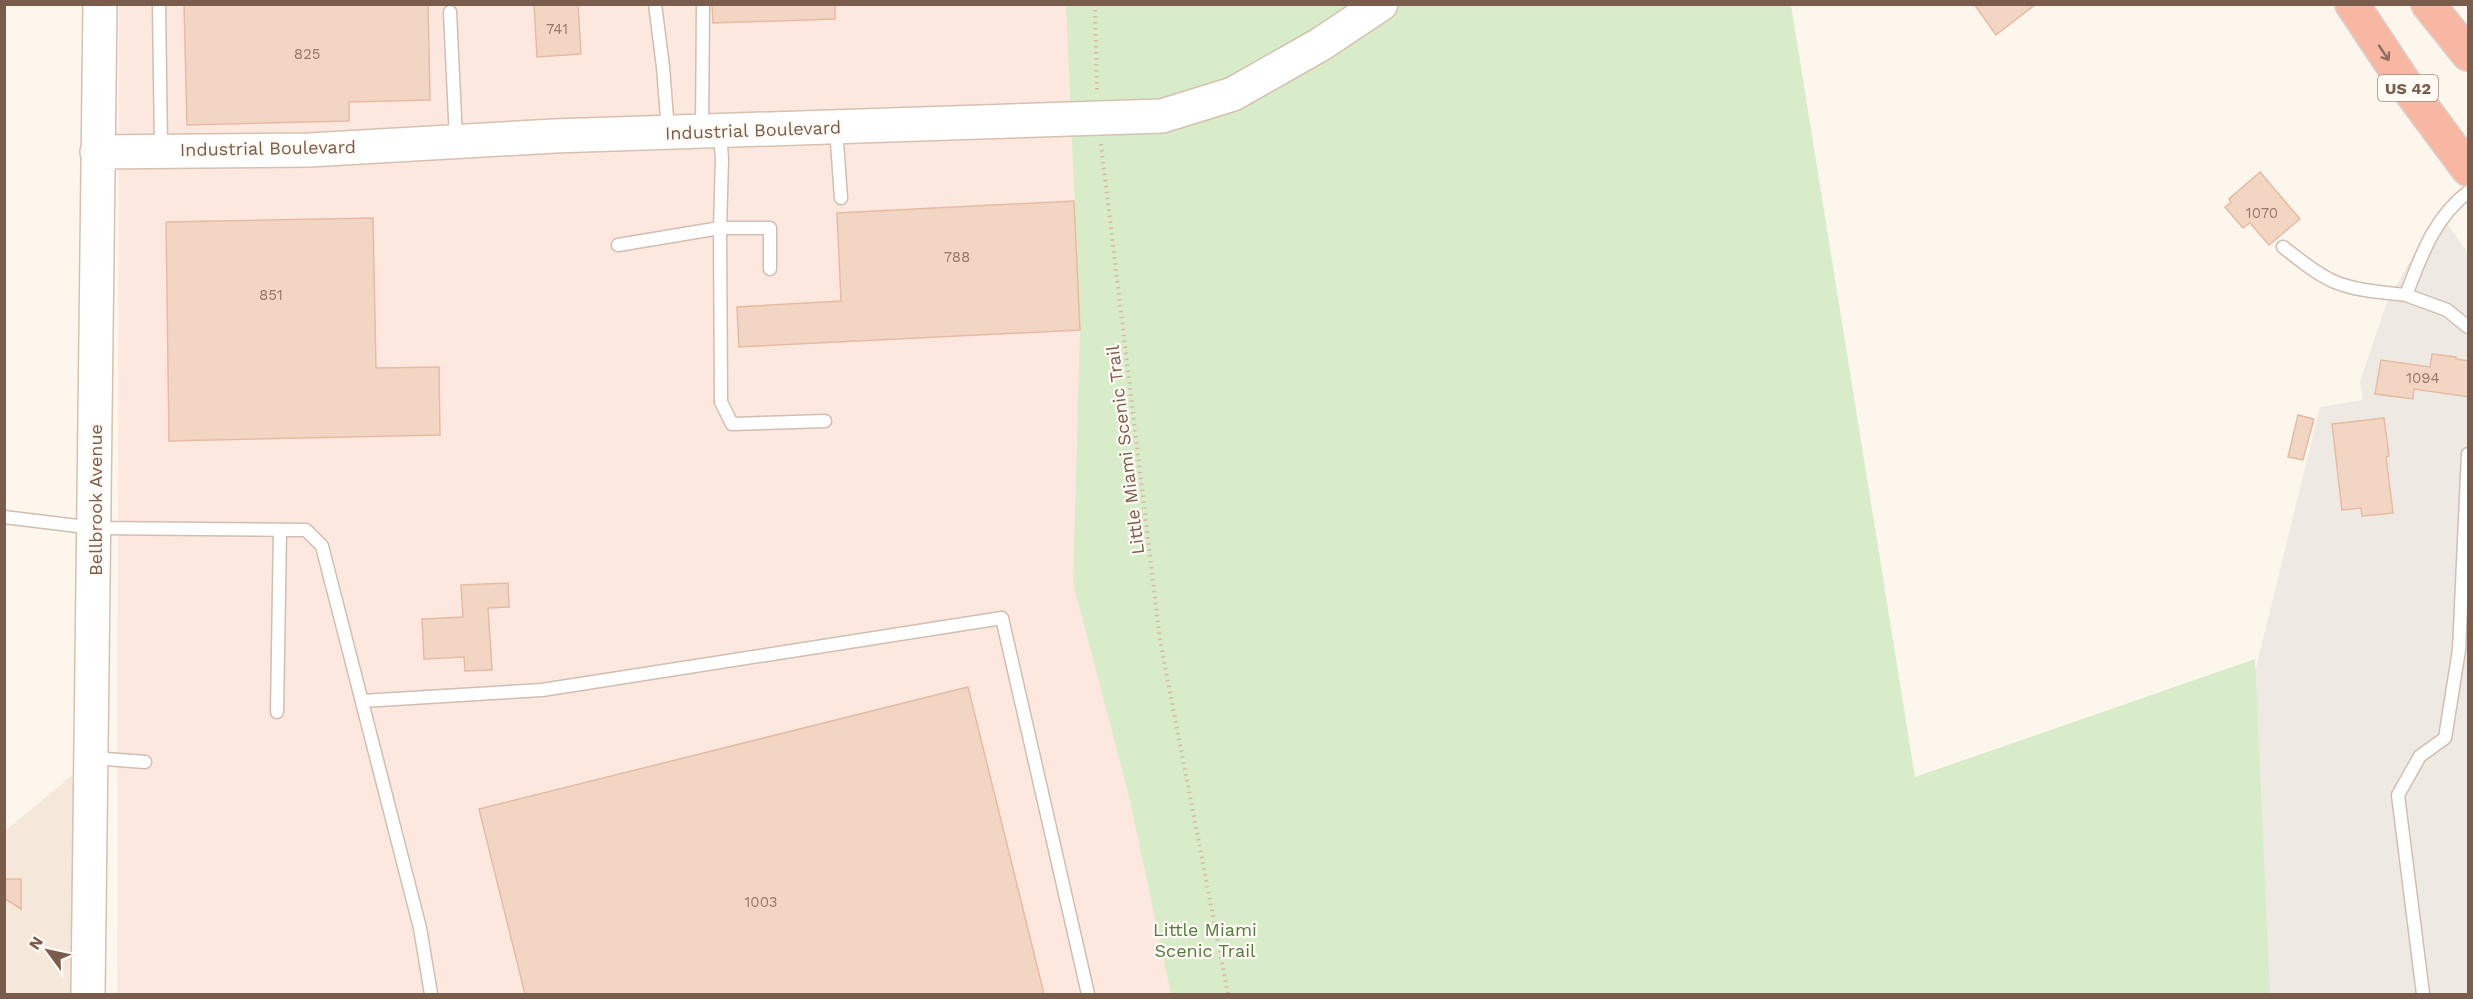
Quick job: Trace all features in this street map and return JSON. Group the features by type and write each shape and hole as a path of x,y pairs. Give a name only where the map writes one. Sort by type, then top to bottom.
{"highway":[{"name":"US 42","path":"2352,4 2405,84 2469,169"},
{"path":"2428,4 2469,54"}],"street":[{"name":"Bellbrook Avenue","path":"88,994 93,758 100,4"},
{"name":"Industrial Boulevard","path":"98,152 309,150 668,132 1162,116 1233,94 1321,44 1381,4"}],"lane":[{"path":"159,4 160,151"},
{"path":"655,4 668,132"},
{"path":"703,4 711,131 722,159 721,402 732,424 825,421"},
{"path":"450,12 456,141"},
{"path":"836,127 842,198"},
{"path":"2406,295 2426,245 2439,220 2456,201 2469,192"},
{"path":"618,245 720,228 770,228 770,269"},
{"path":"2283,246 2300,261 2335,282 2354,288 2406,295 2447,310 2469,327"},
{"path":"2423,994 2398,795 2420,756 2445,738 2459,650 2469,454"},
{"path":"4,517 94,528 306,530 322,546 420,928 432,994"},
{"path":"277,712 280,530"},
{"path":"362,701 542,690 1002,618 1088,994"},
{"path":"93,758 145,762"}],"path":[{"name":"Little Miami Scenic Trail","path":"1095,4 1098,118 1160,640 1228,994"}],"shaded area":[{"path":"119,5 1069,5 1074,201 1181,994 117,994"},
{"path":"2438,211 2468,253 2468,994 2215,994 2204,879 2320,407 2363,400 2360,381 2387,302"},
{"path":"93,758 88,994 5,994 5,831"}],"green space":[{"path":"1066,5 1791,5 1915,777 2255,659 2270,994 1171,994 1129,796 1073,583 1080,330"}],"building":[{"path":"184,4 428,4 430,100 349,102 349,121 187,125"},
{"path":"534,4 578,4 581,54 537,57"},
{"path":"712,4 835,4 835,19 713,23"},
{"path":"1974,4 2036,4 1996,35"},
{"path":"2260,172 2300,219 2269,245 2250,223 2243,228 2225,207 2231,202 2229,199"},
{"path":"1074,201 1080,330 739,347 737,307 841,301 837,213"},
{"path":"373,218 376,368 439,367 440,435 169,441 166,222"},
{"path":"2432,354 2469,361 2469,397 2414,389 2413,399 2375,394 2381,360 2430,367"},
{"path":"2298,415 2314,419 2303,460 2288,457"},
{"path":"2384,418 2393,513 2362,516 2361,508 2342,510 2332,424"},
{"path":"508,583 509,607 488,608 492,670 465,671 464,657 424,659 422,619 463,617 461,585"},
{"path":"968,687 1044,994 525,994 479,809"},
{"path":"4,879 21,879 21,909 4,898"}]}
